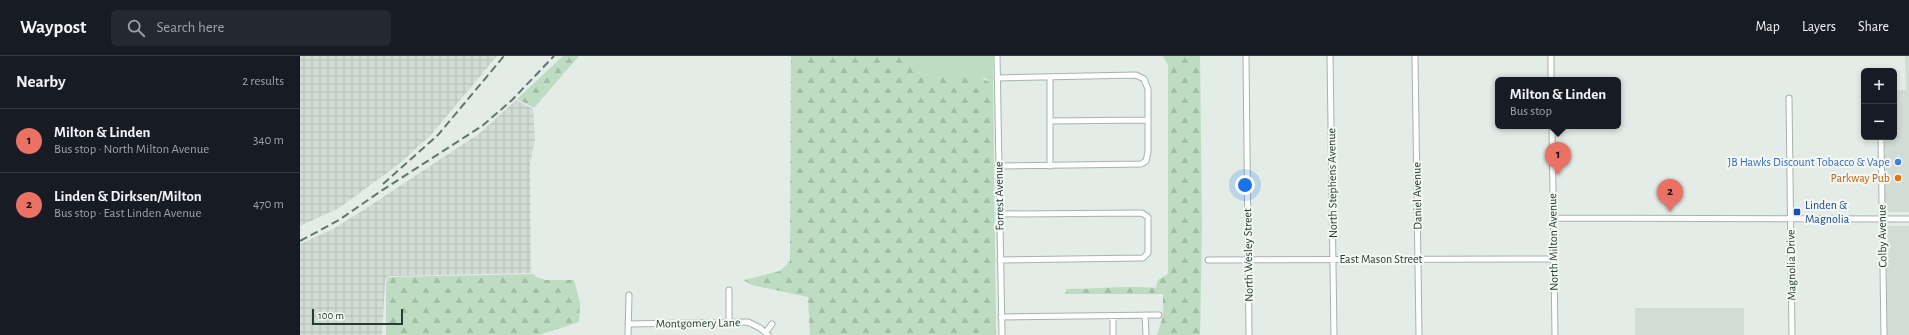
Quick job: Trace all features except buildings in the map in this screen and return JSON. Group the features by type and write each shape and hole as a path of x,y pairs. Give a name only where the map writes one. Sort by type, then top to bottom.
{"street":[{"name":"Forrest Avenue","path":"997,56 1002,335"},
{"name":"North Wesley Street","path":"1246,56 1249,335"},
{"name":"North Stephens Avenue","path":"1330,56 1334,335"},
{"name":"Daniel Avenue","path":"1415,56 1419,335"},
{"path":"1551,56 1551,77"},
{"path":"997,78 1141,76 1147,83 1148,120 1148,157 1142,164 998,166"},
{"path":"1050,77 1050,166"},
{"name":"Magnolia Drive","path":"1789,98 1792,335"},
{"path":"1050,121 1148,120"},
{"name":"North Milton Avenue","path":"1552,129 1555,335"},
{"name":"Colby Avenue","path":"1881,140 1884,335"},
{"path":"999,214 1142,213 1148,217 1148,253 1143,258 1000,260"},
{"path":"1553,218 1909,219"},
{"name":"East Mason Street","path":"1208,260 1554,259"},
{"path":"729,290 730,322"},
{"path":"628,295 628,335"},
{"path":"1001,317 1159,315"},
{"path":"1113,316 1113,335"},
{"path":"1145,316 1146,335"},
{"name":"Montgomery Lane","path":"628,324 748,322 767,333"},
{"path":"767,333 772,324"}],"shaded area":[{"path":"300,56 497,56 431,135 399,164 339,208 300,226"},
{"path":"1905,56 1909,56 1909,212 1887,212 1884,205 1885,140 1897,140 1897,90 1906,90"},
{"path":"516,100 533,109 535,139 530,164 531,273 389,276 385,282 382,335 300,335 300,244 333,229 480,133"},
{"path":"1887,226 1909,226 1909,335 1886,335"},
{"path":"1635,308 1744,308 1744,335 1635,335"}],"green space":[{"path":"563,56 579,56 534,108 517,99"},
{"path":"791,56 916,56 916,72 920,74 968,74 985,79 993,85 996,335 810,335 808,297 751,285 744,280 780,271 790,261"},
{"path":"916,56 993,56 993,85 985,78 921,74 916,72"},
{"path":"1163,56 1200,56 1202,227 1200,335 1157,335 1163,316 1163,294 1065,294 1067,289 1123,287 1156,288 1158,280 1168,274 1168,65"},
{"path":"534,274 536,277 546,280 574,280 580,303 579,322 539,335 386,335 386,283 389,277"}],"railway":[{"path":"383,184 438,135 504,56"},
{"path":"300,241 339,220 482,126 512,100 554,56"}],"place":[{"name":"JB Hawks Discount Tobacco & Vape","path":"1898,162"},
{"name":"Milton & Linden","path":"1558,175"},
{"name":"Parkway Pub","path":"1898,178"},
{"name":"Linden & Dirksen/Milton","path":"1670,212"},
{"name":"Linden & Magnolia","path":"1797,212"}]}
